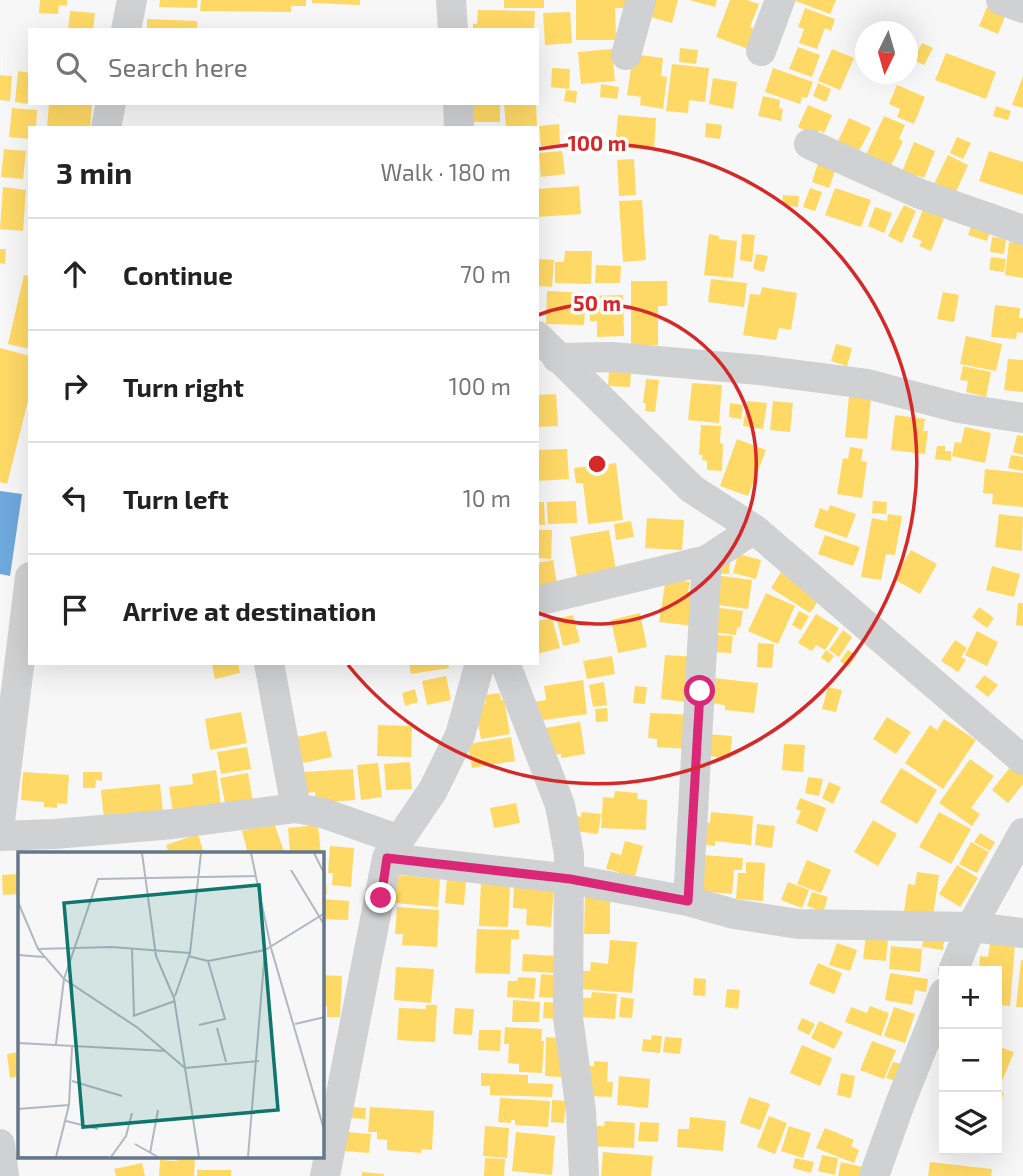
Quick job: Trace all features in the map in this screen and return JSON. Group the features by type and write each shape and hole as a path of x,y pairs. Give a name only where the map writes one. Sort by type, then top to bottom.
{"street":[{"path":"126,28 132,0"},
{"path":"451,0 453,28"},
{"path":"626,55 641,0"},
{"path":"761,51 780,0"},
{"path":"1001,0 1023,8"},
{"path":"106,126 111,105"},
{"path":"458,105 459,126"},
{"path":"809,144 920,194 1023,230"},
{"path":"539,338 692,489 754,529 1023,760"},
{"path":"557,358 612,357 759,370 867,384 958,408 1023,418"},
{"path":"539,601 707,560 754,529"},
{"path":"688,901 707,560"},
{"path":"0,821 28,593"},
{"path":"269,665 296,808"},
{"path":"325,1176 392,848 433,790 460,735 479,665"},
{"path":"506,665 560,805 569,853 568,1018 581,1111 584,1176"},
{"path":"0,836 173,824 296,808 323,813 392,848 688,901 734,914 798,924 971,927 1023,933"},
{"path":"955,966 971,927 1023,833"},
{"path":"874,1176 939,1006"},
{"path":"0,1144 4,1176"}],"building: Homes":[{"path":"40,0 67,0 67,6 59,5 58,14 39,13"},
{"path":"160,0 197,0 197,8 159,7"},
{"path":"201,0 306,0 306,6 291,6 291,12 200,11"},
{"path":"312,0 360,0 360,5 312,3"},
{"path":"504,0 544,0 544,8 504,8"},
{"path":"576,0 630,0 631,8 615,8 616,40 576,40"},
{"path":"645,0 678,0 672,23 641,14"},
{"path":"689,0 717,0 715,7"},
{"path":"730,0 747,0 759,4 750,27 759,31 751,50 716,37"},
{"path":"793,0 836,0 830,14"},
{"path":"987,7 1006,14 998,34 979,26"},
{"path":"805,8 835,19 831,31 825,28 817,49 799,43 804,29 798,27"},
{"path":"478,10 535,11 534,28 473,28 473,24 477,24"},
{"path":"70,11 95,13 93,28 68,28"},
{"path":"570,12 572,43 545,45 543,13"},
{"path":"147,19 197,21 197,28 147,28"},
{"path":"922,43 933,48 924,65 918,62 918,51"},
{"path":"798,47 820,55 812,77 789,69"},
{"path":"680,48 698,50 696,64 679,62"},
{"path":"612,49 615,81 581,84 578,52"},
{"path":"832,49 854,58 840,90 818,81"},
{"path":"946,53 996,72 986,99 935,80"},
{"path":"633,54 663,58 661,76 667,77 663,109 640,105 641,97 627,95"},
{"path":"672,64 709,68 705,102 689,100 688,113 666,111"},
{"path":"552,68 570,69 569,89 551,87"},
{"path":"773,68 813,82 807,98 802,97 800,104 765,92"},
{"path":"18,71 28,73 28,104 15,102"},
{"path":"0,75 12,76 10,101 0,100"},
{"path":"1023,76 1023,108 1012,105"},
{"path":"713,78 737,82 733,109 709,104"},
{"path":"818,83 831,89 826,102 813,96"},
{"path":"601,84 619,87 617,99 600,97"},
{"path":"897,85 925,97 914,124 897,117 900,109 889,104"},
{"path":"566,90 577,91 576,103 564,101"},
{"path":"763,96 780,100 779,108 783,109 781,121 758,116"},
{"path":"49,105 92,105 90,126 47,126"},
{"path":"472,105 500,105 500,122 473,122"},
{"path":"504,105 536,105 537,126 506,126"},
{"path":"808,105 832,115 824,133 819,130 817,136 798,127"},
{"path":"996,106 1011,111 1008,120 993,116"},
{"path":"12,108 37,110 36,126 28,126 28,139 9,137"},
{"path":"618,115 656,118 654,150 615,147"},
{"path":"884,116 905,125 899,139 903,141 890,168 865,157"},
{"path":"849,118 871,128 857,155 836,145"},
{"path":"706,123 722,125 720,139 705,137"},
{"path":"559,124 560,144 541,146 539,126"},
{"path":"957,137 971,143 963,159 950,153"},
{"path":"914,142 935,151 924,178 916,175 912,185 899,179"},
{"path":"4,149 26,151 23,179 1,177"},
{"path":"562,151 565,174 541,177 539,153"},
{"path":"989,151 1023,162 1023,195 979,181"},
{"path":"948,155 968,165 955,194 934,184"},
{"path":"634,159 636,195 619,196 617,160"},
{"path":"818,163 836,168 829,188 812,182"},
{"path":"579,186 581,214 539,217 539,189"},
{"path":"3,187 26,190 23,231 0,229"},
{"path":"810,188 822,192 815,211 803,207"},
{"path":"835,188 871,200 861,227 825,215"},
{"path":"783,195 799,196 798,207 782,205"},
{"path":"642,200 646,260 623,262 619,201"},
{"path":"904,205 916,211 902,243 888,236"},
{"path":"875,207 892,213 884,233 868,226"},
{"path":"924,207 945,215 931,251 919,246 922,241 912,237"},
{"path":"973,221 991,228 987,241 968,235"},
{"path":"709,234 719,236 719,239 737,241 733,278 704,275"},
{"path":"742,234 755,235 752,262 740,260"},
{"path":"992,237 1006,239 1004,254 990,252"},
{"path":"1009,242 1023,244 1023,278 1005,275"},
{"path":"0,249 6,249 5,264 0,263"},
{"path":"565,251 592,251 591,284 555,283 555,262 564,262"},
{"path":"756,254 768,256 764,272 753,269"},
{"path":"991,257 1006,259 1004,272 989,270"},
{"path":"539,259 554,260 552,287 539,286"},
{"path":"596,265 621,266 620,283 595,283"},
{"path":"24,275 28,276 28,349 8,344"},
{"path":"711,279 747,283 744,307 708,302"},
{"path":"631,281 667,281 667,306 658,306 658,345 631,345"},
{"path":"762,287 797,293 791,330 779,328 776,340 743,335 750,294 760,295"},
{"path":"547,291 586,293 584,325 546,324"},
{"path":"943,292 959,295 954,322 937,319"},
{"path":"623,295 624,336 597,337 597,321 590,321 589,296"},
{"path":"995,305 1020,308 1019,318 1023,318 1023,333 1017,332 1016,339 991,337"},
{"path":"966,336 1002,344 996,371 960,364"},
{"path":"836,344 852,348 847,366 831,361"},
{"path":"0,348 28,355 28,401 7,484 0,482"},
{"path":"1008,359 1023,360 1023,392 1004,390"},
{"path":"963,366 991,372 986,397 966,392 968,381 960,380"},
{"path":"609,370 631,372 630,387 608,386"},
{"path":"646,379 659,380 655,412 645,411 646,403 643,403"},
{"path":"692,383 722,385 719,423 688,420"},
{"path":"556,394 558,426 539,427 539,395"},
{"path":"849,396 871,398 867,439 845,437"},
{"path":"747,401 767,403 763,429 743,426"},
{"path":"773,401 793,403 790,432 770,430"},
{"path":"730,403 743,405 741,419 729,417"},
{"path":"895,415 925,419 923,431 928,431 925,454 891,450"},
{"path":"701,425 721,426 722,471 707,470 707,461 702,460 703,455 699,455"},
{"path":"965,427 991,433 985,463 952,456 955,442 961,443"},
{"path":"1017,435 1023,436 1023,455 1013,452"},
{"path":"737,439 766,450 748,496 720,486"},
{"path":"937,446 945,446 945,451 951,451 951,461 935,459"},
{"path":"850,447 863,449 861,461 867,462 862,498 837,494 843,458 848,459"},
{"path":"567,449 569,479 539,481 539,450"},
{"path":"1011,455 1023,457 1023,471 1008,468"},
{"path":"616,463 623,520 588,524 583,483 576,483 574,468"},
{"path":"985,469 1023,473 1023,507 992,504 993,494 983,493"},
{"path":"576,501 577,523 548,524 547,502"},
{"path":"873,501 887,502 886,514 872,513"},
{"path":"539,502 544,502 545,525 539,525"},
{"path":"830,505 856,514 847,538 814,527 820,508 828,511"},
{"path":"888,514 902,516 895,555 886,554 881,580 861,577 872,518 887,521"},
{"path":"999,514 1023,517 1022,551 995,547"},
{"path":"647,518 684,520 682,550 645,548"},
{"path":"631,521 634,537 616,540 614,524"},
{"path":"539,530 552,530 551,559 539,558"},
{"path":"609,530 616,570 577,577 570,537"},
{"path":"825,535 860,547 853,566 818,554"},
{"path":"911,550 937,564 920,594 894,579"},
{"path":"738,554 761,560 756,579 733,573"},
{"path":"553,560 557,584 539,588 539,563"},
{"path":"717,560 730,561 729,574 716,573"},
{"path":"992,566 1020,574 1014,597 986,590"},
{"path":"781,572 820,598 810,613 771,588"},
{"path":"715,575 752,580 748,609 711,604"},
{"path":"666,578 690,582 688,592 699,593 694,626 659,622"},
{"path":"766,593 795,606 778,644 748,631"},
{"path":"1018,603 1023,603 1023,626 1016,625"},
{"path":"714,607 743,611 736,635 711,632"},
{"path":"979,607 994,618 987,628 972,617"},
{"path":"799,611 809,616 801,630 792,625"},
{"path":"640,613 647,647 618,653 611,620"},
{"path":"816,614 839,628 825,650 816,645 812,651 798,643"},
{"path":"573,615 580,642 563,646 557,619"},
{"path":"552,618 560,648 539,653 539,621"},
{"path":"843,630 852,637 839,657 829,650"},
{"path":"977,631 998,642 987,666 965,655"},
{"path":"715,635 733,636 731,653 713,652"},
{"path":"955,640 967,648 961,657 966,660 958,672 941,661"},
{"path":"758,643 774,644 772,668 757,667"},
{"path":"826,650 834,656 829,663 821,658"},
{"path":"848,650 857,655 848,667 840,661"},
{"path":"665,655 697,657 687,702 661,699"},
{"path":"612,656 615,674 587,679 583,661"},
{"path":"212,665 238,665 240,673 215,679"},
{"path":"409,665 448,665 449,668 411,674"},
{"path":"984,675 998,685 988,697 975,687"},
{"path":"446,676 451,700 427,705 422,681"},
{"path":"713,678 758,683 754,713 725,710 725,705 710,703"},
{"path":"583,680 587,714 537,721 534,702 546,700 544,686"},
{"path":"604,682 607,705 593,707 589,685"},
{"path":"635,686 647,687 645,704 633,703"},
{"path":"828,687 842,690 836,712 822,709"},
{"path":"415,689 418,702 405,706 402,693"},
{"path":"500,693 501,700 504,700 510,734 481,739 474,705 486,703 485,695"},
{"path":"607,708 608,721 596,722 595,709"},
{"path":"241,712 247,743 210,750 205,719"},
{"path":"650,713 694,715 691,749 657,747 657,739 648,738"},
{"path":"887,717 911,732 896,754 873,739"},
{"path":"944,719 976,740 943,789 905,763 930,725 937,730"},
{"path":"580,722 585,754 561,758 561,754 550,755 545,728"},
{"path":"378,725 412,726 411,757 377,756"},
{"path":"326,731 332,757 303,763 297,737"},
{"path":"707,734 732,736 730,758 705,756"},
{"path":"511,737 515,761 472,768 468,744"},
{"path":"784,744 805,745 803,772 782,770"},
{"path":"247,747 251,769 221,774 217,752"},
{"path":"970,759 994,776 971,808 980,814 972,826 939,803"},
{"path":"410,762 412,789 386,790 384,764"},
{"path":"378,763 382,797 361,800 357,765"},
{"path":"1011,766 1023,775 1023,784 1008,803 992,790"},
{"path":"901,768 937,790 917,824 880,802"},
{"path":"353,769 355,800 316,803 315,792 305,793 303,772"},
{"path":"216,770 222,812 174,819 169,787 193,784 192,774"},
{"path":"23,772 69,775 67,804 57,803 57,808 44,807 44,802 21,800"},
{"path":"83,772 102,772 102,781 96,780 95,788 83,788"},
{"path":"248,773 253,802 226,808 220,778"},
{"path":"808,777 823,779 819,796 805,793"},
{"path":"829,782 841,787 833,804 822,798"},
{"path":"160,784 163,812 104,819 101,790"},
{"path":"615,791 638,793 637,799 647,800 646,830 601,828 603,797 614,798"},
{"path":"800,798 826,808 817,832 796,823 801,811 796,809"},
{"path":"516,803 520,823 494,828 490,808"},
{"path":"582,812 601,814 598,834 575,831 577,816 581,817"},
{"path":"711,812 753,816 751,845 715,841 715,846 702,844 704,822 710,823"},
{"path":"939,812 971,829 951,864 919,847"},
{"path":"873,820 897,834 878,866 854,852"},
{"path":"274,823 284,852 247,852 242,831"},
{"path":"757,824 775,826 772,848 755,845"},
{"path":"318,825 321,852 290,852 288,828"},
{"path":"980,833 995,842 990,851 974,842"},
{"path":"198,834 203,852 168,852 166,845"},
{"path":"625,841 643,846 635,876 630,875 629,879 618,876 619,872 606,869 611,852 621,855"},
{"path":"971,842 989,852 977,873 959,864"},
{"path":"330,846 354,848 351,887 332,885 333,873 328,873"},
{"path":"702,855 743,858 742,870 734,870 732,894 699,891"},
{"path":"324,859 327,894 324,894"},
{"path":"807,860 831,870 821,893 797,884"},
{"path":"746,862 765,863 763,901 736,899 738,873 746,873"},
{"path":"957,865 978,878 960,907 939,894"},
{"path":"917,872 939,875 933,916 904,911 908,884 915,885"},
{"path":"18,874 18,894 3,895 2,875"},
{"path":"397,875 440,878 438,907 395,903"},
{"path":"447,878 466,879 464,905 445,903"},
{"path":"481,881 510,883 508,927 479,926"},
{"path":"788,882 809,890 802,908 781,900"},
{"path":"514,884 554,887 551,927 526,925 527,909 513,908"},
{"path":"812,892 828,897 823,912 807,906"},
{"path":"585,896 610,897 610,934 584,934"},
{"path":"324,899 349,901 348,920 324,919"},
{"path":"397,907 439,910 437,947 402,945 403,934 395,934"},
{"path":"477,929 519,930 519,939 511,939 510,974 475,973"},
{"path":"866,935 888,937 886,961 863,959"},
{"path":"924,936 944,938 943,950 922,947"},
{"path":"610,940 637,942 632,993 580,989 582,971 590,971 591,962 608,964"},
{"path":"837,943 857,950 850,971 829,965"},
{"path":"990,943 1015,945 1010,1006 1002,1005 1002,966 979,966 980,956 988,957"},
{"path":"891,946 922,949 920,972 889,969"},
{"path":"523,954 557,956 555,973 522,971"},
{"path":"1021,960 1023,1007 1016,1007"},
{"path":"818,963 842,973 834,994 809,984"},
{"path":"396,967 434,969 431,1003 394,1000"},
{"path":"890,973 928,979 926,992 915,990 912,1005 885,1000"},
{"path":"541,974 560,976 558,998 539,997"},
{"path":"324,975 342,976 340,1017 327,1017 327,1006 324,1006"},
{"path":"518,977 536,978 534,999 507,997 508,981 517,981"},
{"path":"694,978 706,979 705,996 693,995"},
{"path":"727,989 740,990 738,1009 725,1007"},
{"path":"592,992 617,994 615,1019 581,1017 582,998 591,998"},
{"path":"621,997 634,999 632,1018 619,1017"},
{"path":"513,1000 540,1002 539,1022 512,1022"},
{"path":"544,1002 559,1003 557,1019 543,1018"},
{"path":"426,1005 437,1005 435,1042 397,1040 399,1008 426,1009"},
{"path":"870,1006 889,1013 881,1036 845,1022 851,1007 867,1013"},
{"path":"894,1007 915,1014 905,1043 884,1036"},
{"path":"455,1008 474,1009 472,1035 453,1034"},
{"path":"802,1018 815,1024 809,1035 797,1029"},
{"path":"819,1021 843,1032 834,1049 811,1038"},
{"path":"505,1027 542,1029 542,1073 519,1072 519,1064 508,1063 509,1044 504,1044"},
{"path":"479,1030 501,1030 500,1051 478,1050"},
{"path":"652,1035 662,1036 660,1053 642,1051 643,1039 651,1040"},
{"path":"939,1036 939,1048 931,1046"},
{"path":"546,1037 563,1038 561,1077 545,1076"},
{"path":"665,1037 682,1038 680,1054 663,1052"},
{"path":"872,1041 896,1050 884,1079 860,1070"},
{"path":"802,1045 832,1058 820,1086 790,1073"},
{"path":"1002,1048 1014,1052 1002,1081"},
{"path":"18,1052 18,1076 10,1078 7,1054"},
{"path":"594,1061 608,1062 607,1082 613,1082 612,1097 588,1096 590,1066 594,1066"},
{"path":"893,1062 901,1064 895,1081 886,1078"},
{"path":"481,1073 528,1075 528,1083 553,1084 552,1097 490,1095 490,1086 481,1086"},
{"path":"841,1073 855,1076 851,1098 837,1095"},
{"path":"619,1076 650,1079 648,1108 617,1105"},
{"path":"749,1097 770,1104 760,1130 740,1123"},
{"path":"500,1098 550,1101 548,1127 515,1125 515,1120 511,1120 511,1123 498,1122"},
{"path":"552,1100 566,1101 564,1123 551,1122"},
{"path":"351,1107 366,1108 365,1119 351,1118"},
{"path":"370,1107 434,1111 432,1150 422,1149 421,1153 387,1150 387,1140 377,1139 377,1132 368,1132"},
{"path":"769,1116 787,1123 775,1154 757,1147"},
{"path":"690,1117 726,1121 723,1151 677,1147 678,1129 689,1129"},
{"path":"605,1121 635,1123 634,1148 593,1146 594,1126 604,1126"},
{"path":"640,1122 659,1123 658,1142 638,1141"},
{"path":"485,1126 509,1128 507,1158 483,1156"},
{"path":"789,1126 811,1133 803,1158 781,1151"},
{"path":"825,1128 854,1140 851,1146 859,1150 854,1163 816,1148"},
{"path":"347,1132 371,1134 369,1153 345,1151"},
{"path":"516,1132 555,1136 552,1175 512,1171"},
{"path":"603,1152 653,1156 651,1176 601,1176"},
{"path":"822,1155 838,1158 835,1175 818,1171"},
{"path":"177,1158 195,1158 194,1176 159,1176 160,1160 177,1161"},
{"path":"485,1158 505,1159 504,1176 484,1176"},
{"path":"795,1158 814,1162 811,1173 793,1168"},
{"path":"841,1162 863,1167 861,1176 838,1176"},
{"path":"930,1162 992,1169 991,1176 928,1176"},
{"path":"142,1163 145,1176 116,1176 114,1169"},
{"path":"197,1170 231,1170 231,1176 197,1176"},
{"path":"362,1172 384,1174 384,1176 362,1176"}],"building: Schools":[{"path":"0,491 22,494 10,576 0,574"}],"route":[{"path":"381,898 387,858 570,879 688,901 700,691"}]}
